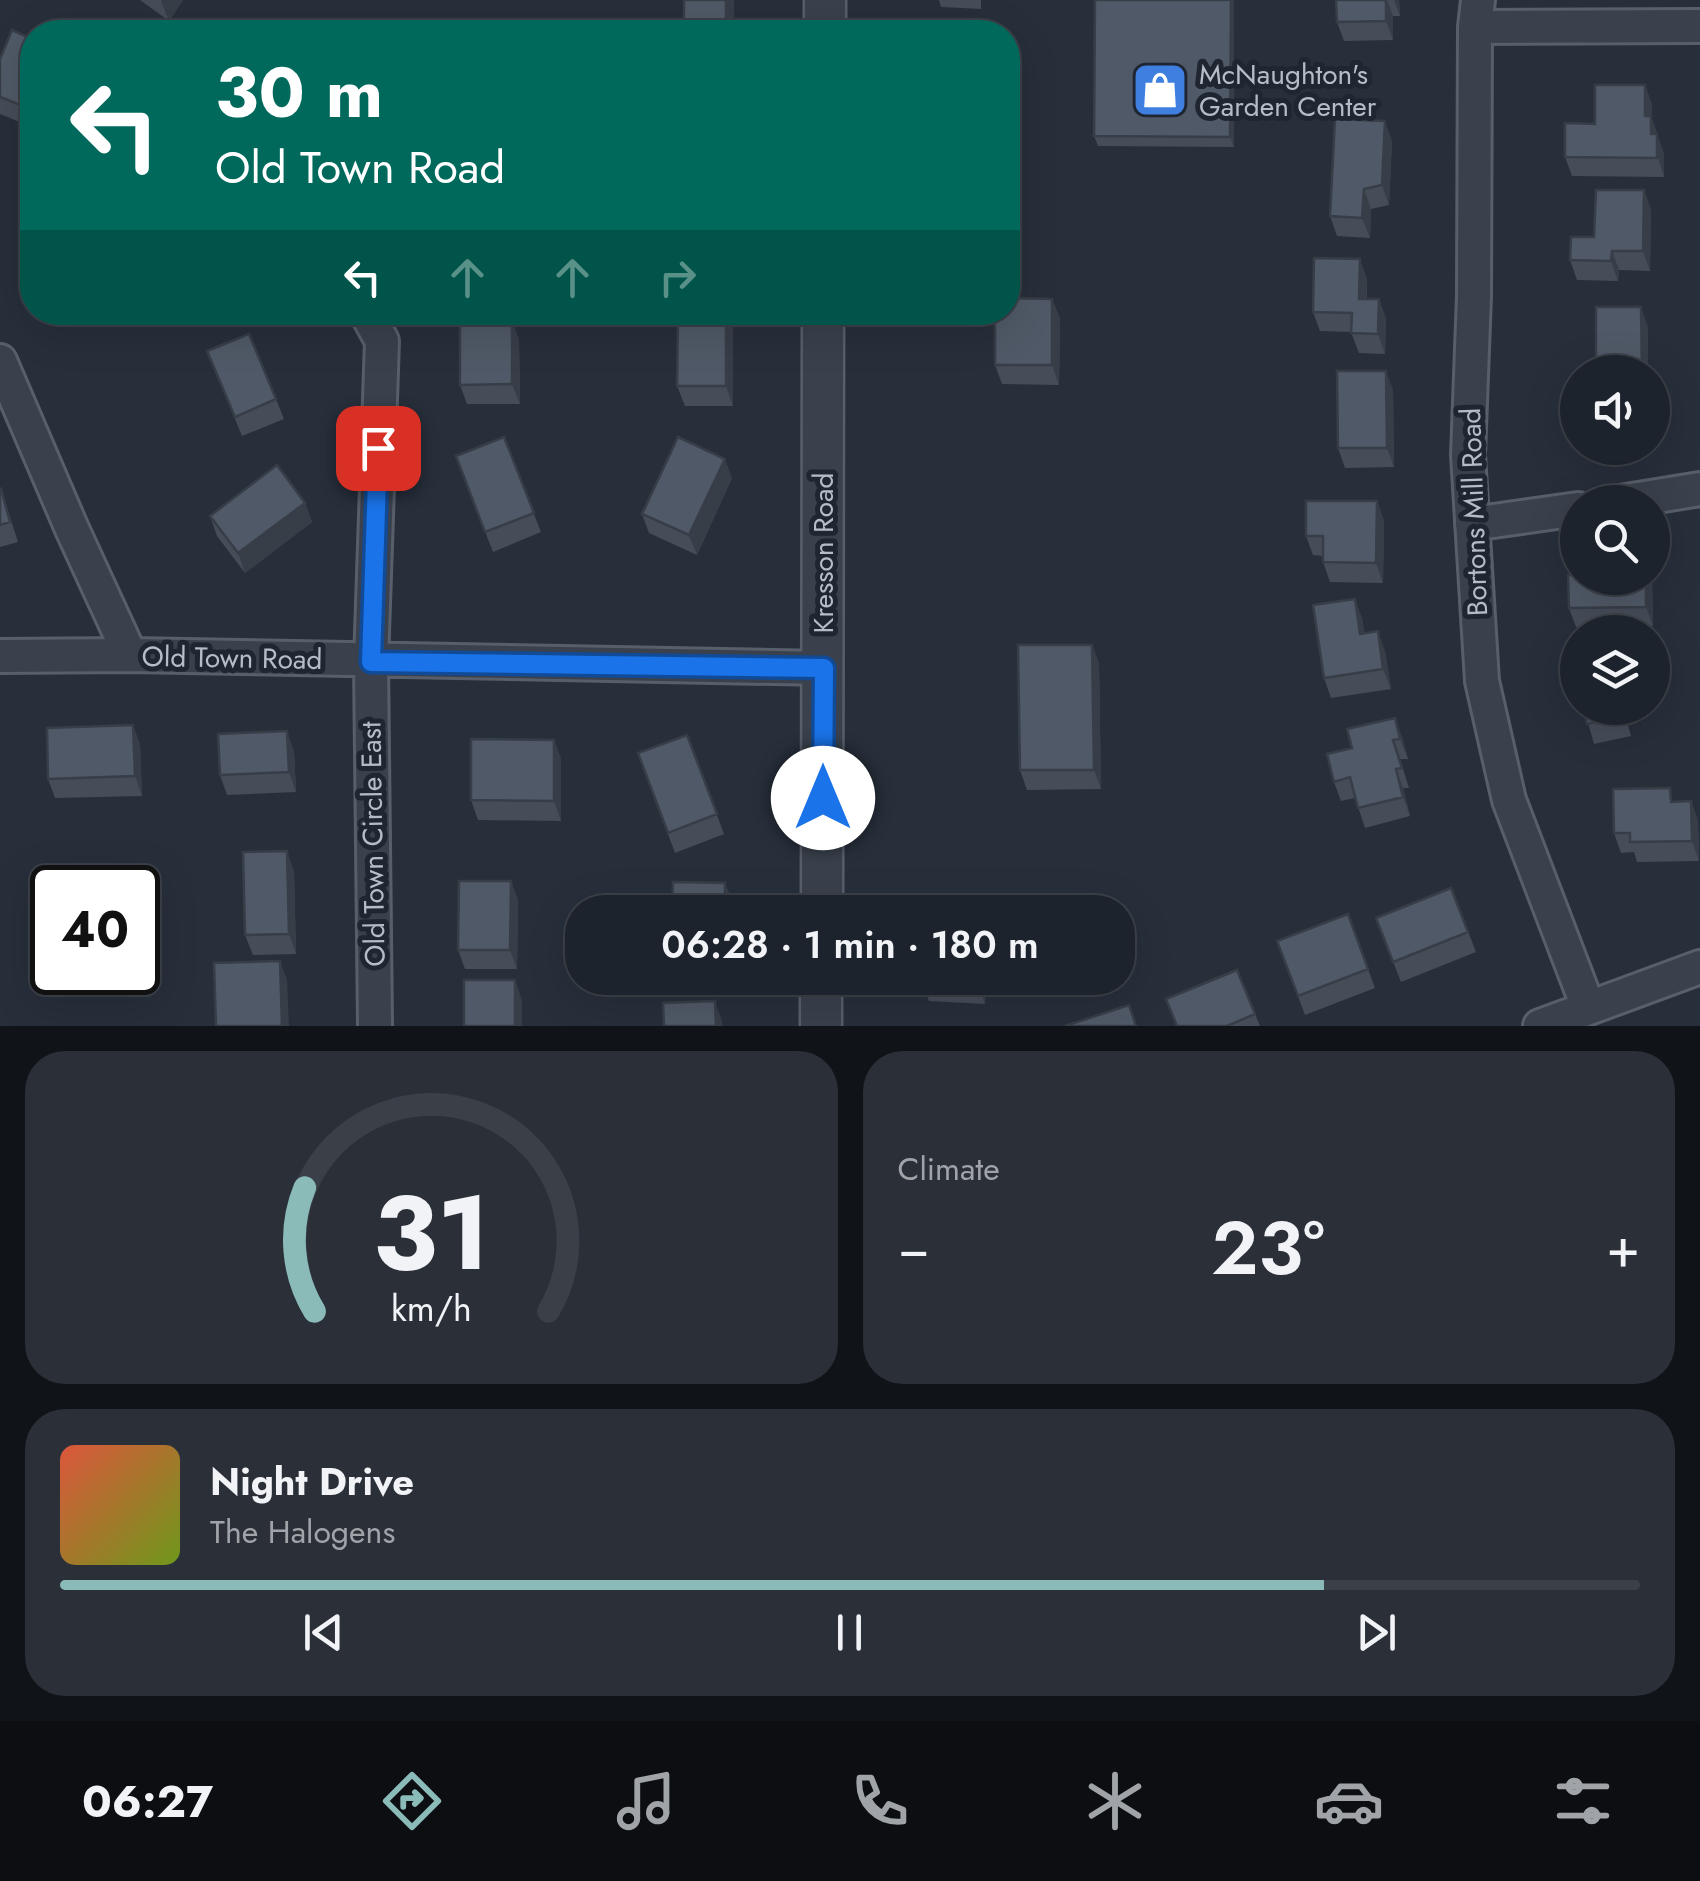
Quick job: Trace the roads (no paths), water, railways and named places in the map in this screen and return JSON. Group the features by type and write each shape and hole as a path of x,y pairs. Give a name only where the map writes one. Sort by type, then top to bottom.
{"street":[{"path":"1476,14 1700,26"},
{"name":"Bortons Mill Road","path":"1476,14 1474,296 1468,455 1482,682 1509,800 1588,1007"},
{"name":"Old Town Circle East","path":"373,325 382,341 371,662 375,1026"},
{"name":"Kresson Road","path":"822,895 823,325"},
{"path":"0,361 130,655"},
{"path":"1670,494 1700,489"},
{"path":"1472,524 1560,512"},
{"name":"Old Town Road","path":"0,656 824,668"},
{"path":"1540,1026 1700,968"},
{"path":"821,1026 822,995"}],"place":[{"name":"McNaughton's Garden Center","path":"1160,90"}]}
